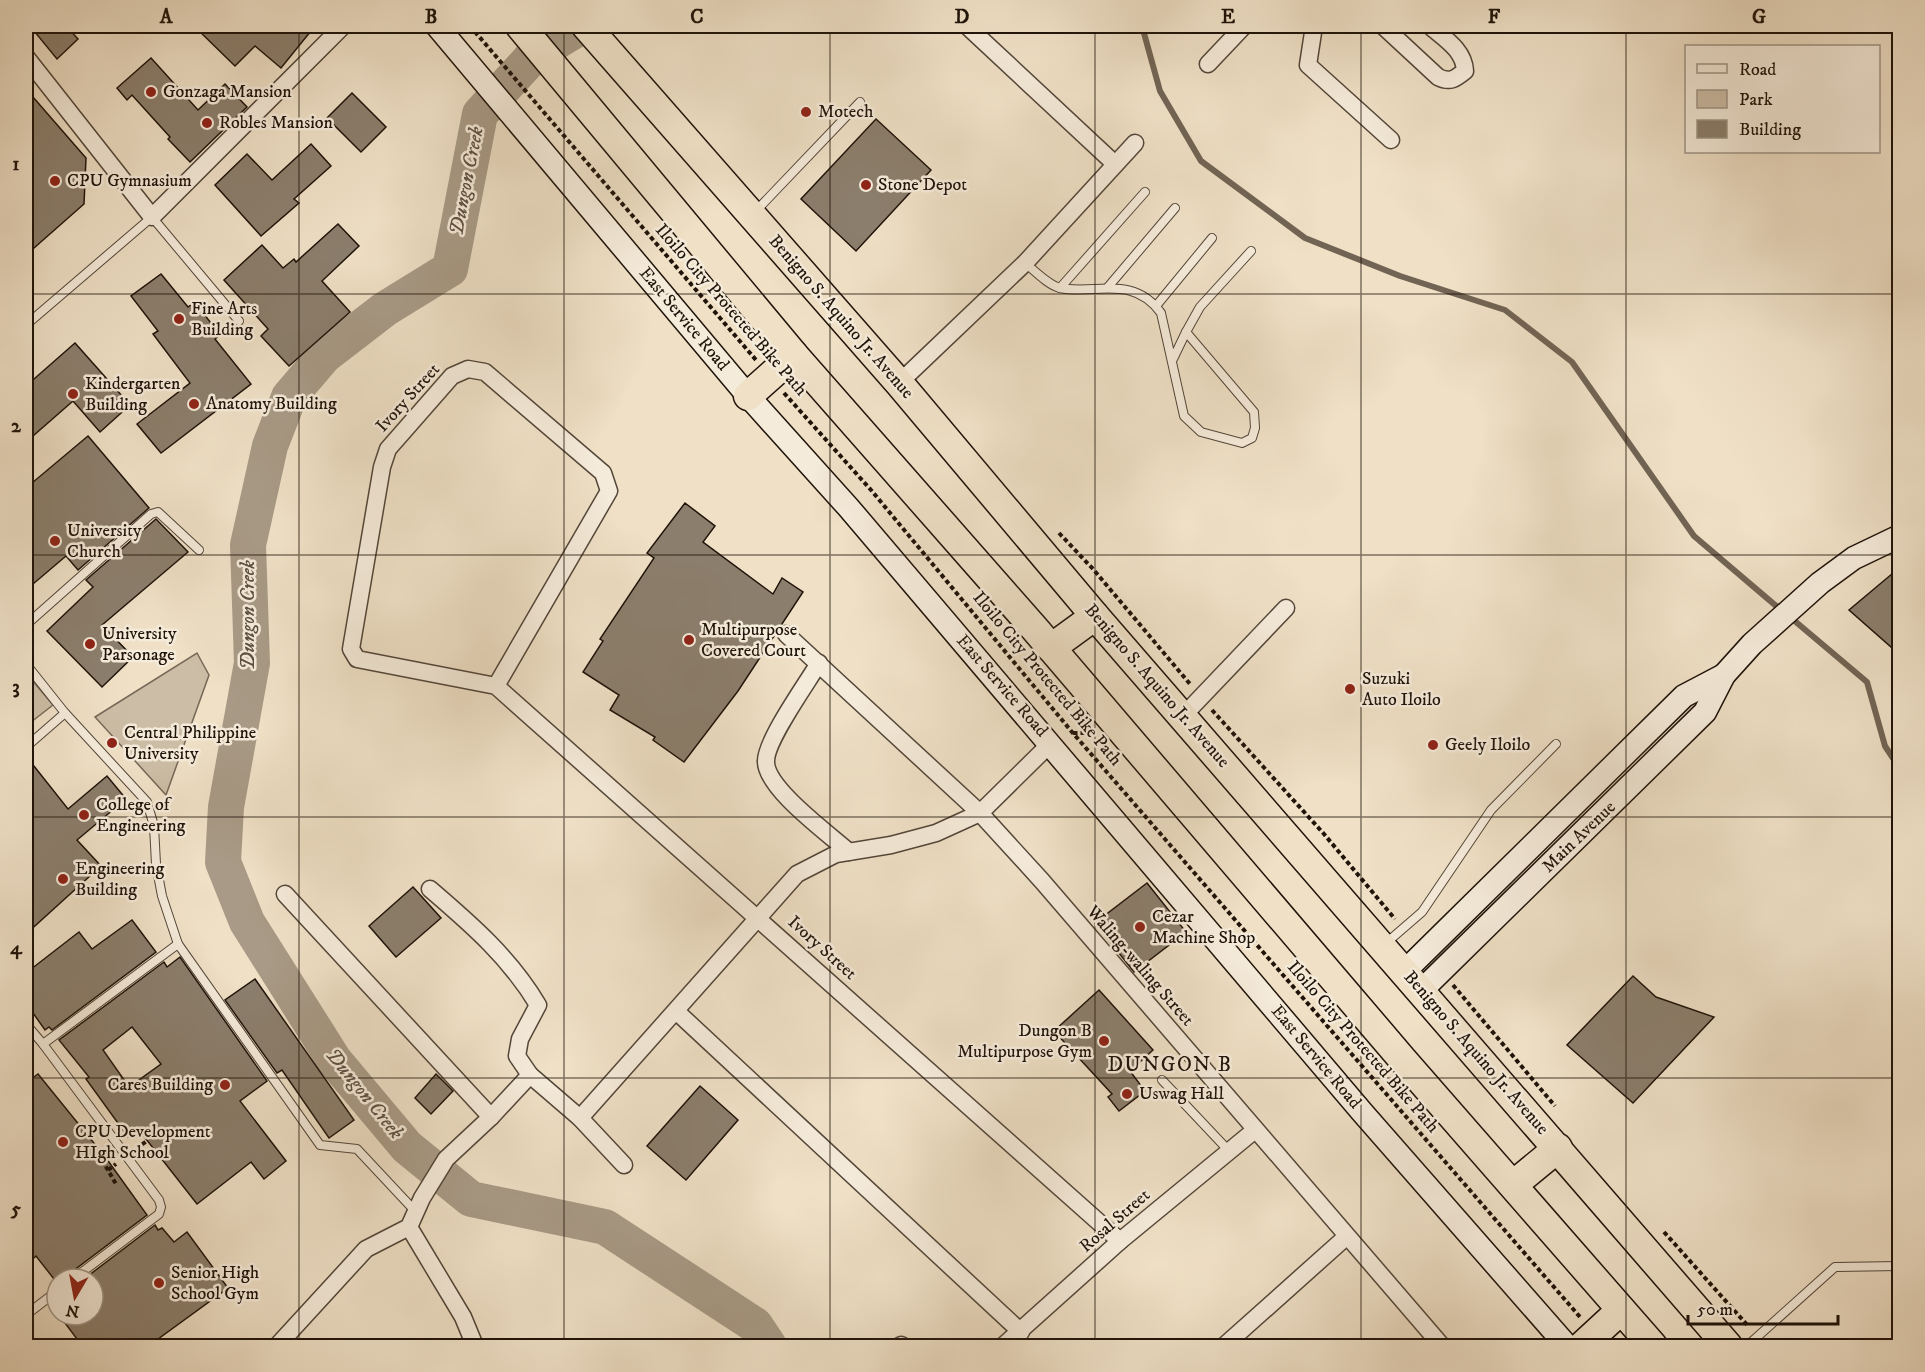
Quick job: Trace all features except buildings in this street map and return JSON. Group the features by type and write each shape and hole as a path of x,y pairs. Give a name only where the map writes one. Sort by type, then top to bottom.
{"highway":[{"path":"520,26 794,355 1051,648 1395,1051 1653,1347"},
{"name":"Benigno S. Aquino Jr. Avenue","path":"586,26 899,383 1095,616 1728,1347"},
{"path":"748,396 794,355"},
{"path":"1051,648 1095,616"},
{"path":"1513,1185 1558,1148"},
{"path":"1590,1341 1621,1310"}],"street":[{"path":"26,57 152,217 343,26"},
{"name":"East Service Road","path":"437,26 466,57 748,396 848,507 1051,743 1362,1112 1567,1347"},
{"path":"967,26 1115,164"},
{"path":"1208,64 1245,26"},
{"path":"1314,26 1308,65 1391,140"},
{"path":"1383,26 1438,77 1445,81 1455,80 1465,71 1461,53 1430,26"},
{"path":"899,383 1025,263 1135,143"},
{"name":"Ivory Street","path":"496,686 609,491 608,480 594,466 485,372 468,369 452,376 388,449 382,467 351,649 357,659 496,686 760,918 1120,1241"},
{"name":"Main Avenue","path":"1413,981 1705,712 1724,675 1752,644 1820,583 1854,558 1899,536"},
{"path":"1183,716 1286,608"},
{"name":"Waling-waling Street","path":"786,633 980,813 1042,881 1437,1345"},
{"path":"819,663 772,741 765,759 767,772 786,795 849,852"},
{"path":"580,1118 677,1012 797,874 836,854 891,845 936,833 980,813 1051,743"},
{"path":"430,889 483,934 521,977 538,1005 520,1039 516,1056 530,1075 580,1118 624,1165"},
{"path":"285,894 491,1117"},
{"path":"677,1012 1021,1332"},
{"path":"277,1347 366,1249 409,1227 418,1204 446,1159 491,1117 530,1075"},
{"name":"Rosal Street","path":"1003,1347 1120,1241 1255,1130"},
{"path":"409,1227 463,1317 475,1347"},
{"path":"1224,1347 1346,1237"}],"lane":[{"path":"751,215 767,202 860,102"},
{"path":"1060,288 1145,192"},
{"path":"1108,287 1174,208"},
{"path":"26,325 152,217 239,321"},
{"path":"1156,306 1212,238"},
{"path":"1173,359 1200,307 1251,251"},
{"path":"1025,263 1060,288 1108,287 1127,290 1156,306 1161,313 1173,359 1180,408 1184,416 1201,432 1242,443 1252,438 1255,428 1254,412 1186,332"},
{"path":"26,625 151,513 158,512 165,517 199,550"},
{"path":"26,664 65,713 147,802 154,826 162,896 178,944 320,1145 357,1149 418,1204"},
{"path":"26,747 65,713"},
{"path":"1382,946 1422,912 1491,810 1556,744"},
{"path":"43,1044 178,944"},
{"path":"26,1024 159,1200 161,1207 159,1214 89,1267"},
{"path":"1162,1080 1230,1151"},
{"path":"1747,1347 1835,1268 1899,1266"},
{"path":"26,1315 45,1300"}],"path":[{"name":"Iloilo City Protected Bike Path","path":"470,26 770,377 871,490 1080,741 1590,1341"},
{"path":"102,1161 116,1184"}],"green space":[{"path":"197,653 209,675 166,795 95,717"},
{"path":"26,673 53,705 26,726"}],"waterway":[{"name":"Dungon Creek","path":"582,26 534,55 480,114 450,269 385,309 324,356 289,397 270,446 248,545 252,663 226,807 223,862 247,922 334,1060 407,1147 471,1199 605,1227 755,1325 769,1346"},
{"path":"1142,26 1160,91 1201,161 1305,238 1400,276 1505,310 1572,362 1694,536 1782,611"},
{"path":"1790,617 1867,682 1885,746 1900,769"}],"place":[{"name":"Gonzaga Mansion","path":"151,92"},
{"name":"Motech","path":"806,112"},
{"name":"Robles Mansion","path":"207,123"},
{"name":"CPU Gymnasium","path":"55,181"},
{"name":"Stone Depot","path":"866,185"},
{"name":"Fine Arts Building","path":"179,319"},
{"name":"Kindergarten Building","path":"73,394"},
{"name":"Anatomy Building","path":"194,404"},
{"name":"University Church","path":"55,541"},
{"name":"Multipurpose Covered Court","path":"689,640"},
{"name":"University Parsonage","path":"90,644"},
{"name":"Suzuki Auto Iloilo","path":"1350,689"},
{"name":"Central Philippine University","path":"112,743"},
{"name":"Geely Iloilo","path":"1433,745"},
{"name":"College of Engineering","path":"84,815"},
{"name":"Engineering Building","path":"63,879"},
{"name":"Cezar Machine Shop","path":"1140,927"},
{"name":"Dungon B Multipurpose Gym","path":"1104,1041"},
{"name":"Cares Building","path":"225,1085"},
{"name":"Uswag Hall","path":"1127,1094"},
{"name":"CPU Development HIgh School","path":"63,1142"},
{"name":"Senior High School Gym","path":"159,1283"}],"district":[{"name":"DUNGON B","path":"1170,1065"}]}
